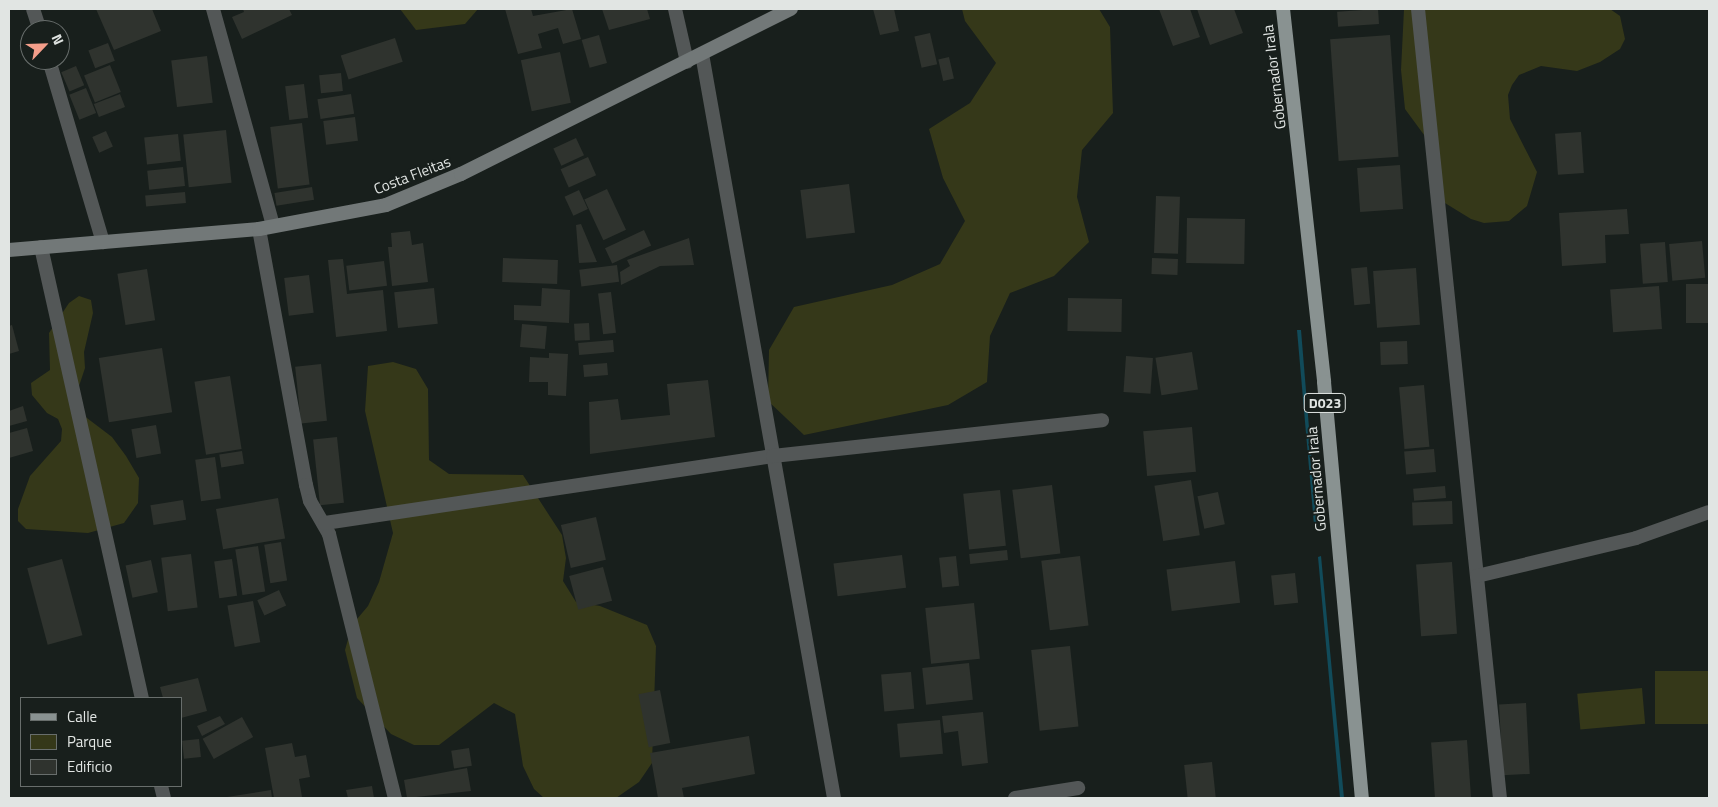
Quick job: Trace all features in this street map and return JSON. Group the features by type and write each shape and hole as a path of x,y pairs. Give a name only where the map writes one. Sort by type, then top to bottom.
{"main road":[{"name":"Costa Fleitas","path":"9,250 259,229 386,205 429,190 791,9"},
{"name":"Gobernador Irala","path":"1283,9 1324,382 1362,798"}],"street":[{"path":"213,9 273,226"},
{"path":"675,9 687,62"},
{"path":"1418,9 1500,798"},
{"path":"702,54 834,798"},
{"path":"52,70 103,242"},
{"path":"259,229 306,485 310,501 325,523 395,798"},
{"path":"41,247 142,697"},
{"path":"325,523 773,456 1102,420"},
{"path":"1477,576 1636,538 1709,512"},
{"path":"1015,798 1078,788"}],"green space":[{"path":"400,9 478,9 465,24 416,30"},
{"path":"962,9 1099,9 1110,27 1113,113 1082,150 1077,197 1089,242 1054,276 1010,293 990,336 987,382 948,405 804,435 768,401 769,350 794,307 892,285 940,264 965,221 943,178 929,129 970,103 996,63 965,21"},
{"path":"1404,9 1610,9 1620,16 1625,39 1620,49 1600,62 1577,71 1541,66 1519,75 1512,85 1508,95 1510,119 1537,172 1527,206 1509,221 1484,223 1471,219 1440,200 1427,139 1405,109 1401,70"},
{"path":"79,296 91,300 93,313 84,352 85,368 77,392 83,415 112,437 126,456 139,478 138,503 124,523 88,533 26,529 18,521 18,509 30,476 61,441 62,429 58,419 47,413 32,395 31,383 50,370 49,333 69,303"},
{"path":"393,362 416,369 428,389 429,460 449,474 523,475 562,535 566,558 563,581 576,602 600,606 647,625 656,646 652,763 639,782 616,798 544,798 534,789 523,766 515,714 494,703 439,745 414,745 391,734 357,698 345,650 352,625 368,606 379,582 393,533 365,411 368,366"},
{"path":"1655,671 1709,671 1709,724 1655,724"},
{"path":"1642,688 1645,724 1580,730 1577,694"}],"water":[{"path":"1297,330 1301,330 1317,525 1314,525"},
{"path":"1321,556 1344,798 1340,798 1318,557"}],"building":[{"path":"96,9 152,9 161,31 114,50"},
{"path":"243,9 289,9 292,15 242,39 232,17 244,12"},
{"path":"505,9 531,9 533,16 572,9 581,39 563,44 558,28 538,34 542,48 518,54"},
{"path":"602,9 647,9 650,19 609,30"},
{"path":"873,9 894,9 899,31 880,35"},
{"path":"1159,9 1190,9 1200,37 1173,46"},
{"path":"1197,9 1234,9 1243,33 1210,45"},
{"path":"1378,9 1379,24 1338,27 1337,12"},
{"path":"930,33 937,64 922,68 914,37"},
{"path":"599,35 607,63 590,68 582,40"},
{"path":"1390,35 1399,157 1339,161 1330,39"},
{"path":"395,38 403,62 349,79 341,56"},
{"path":"108,43 115,61 95,68 88,51"},
{"path":"560,52 571,103 532,111 521,60"},
{"path":"207,56 213,103 177,107 171,60"},
{"path":"949,57 954,78 943,81 938,59"},
{"path":"110,65 121,92 95,102 84,75"},
{"path":"76,66 84,85 69,92 61,72"},
{"path":"341,73 343,91 321,93 319,75"},
{"path":"304,84 308,118 289,120 285,86"},
{"path":"86,88 96,113 79,120 69,95"},
{"path":"120,94 125,107 99,117 94,104"},
{"path":"351,94 354,114 321,119 317,99"},
{"path":"355,117 358,141 326,145 323,121"},
{"path":"302,123 310,185 278,188 270,127"},
{"path":"226,130 232,183 189,187 183,134"},
{"path":"106,131 113,147 99,153 92,137"},
{"path":"1581,132 1584,173 1558,175 1555,134"},
{"path":"178,134 181,161 147,164 144,138"},
{"path":"576,138 584,155 561,166 553,149"},
{"path":"588,157 596,175 569,187 561,169"},
{"path":"1400,165 1403,209 1360,212 1357,168"},
{"path":"183,167 185,186 149,190 147,171"},
{"path":"849,184 855,233 806,239 800,190"},
{"path":"312,187 314,200 277,206 274,193"},
{"path":"607,189 626,230 603,240 584,200"},
{"path":"579,190 588,209 573,216 564,197"},
{"path":"185,192 186,203 146,206 145,195"},
{"path":"1156,196 1180,197 1178,254 1154,253"},
{"path":"1627,209 1629,234 1605,235 1606,263 1562,266 1559,213"},
{"path":"1187,218 1245,219 1244,264 1186,263"},
{"path":"581,224 597,262 579,263 576,225"},
{"path":"644,230 651,245 612,264 605,248"},
{"path":"410,231 412,245 423,243 428,282 392,286 388,247 392,247 391,233"},
{"path":"689,238 694,265 660,266 621,285 620,272 630,266 627,260"},
{"path":"1702,241 1705,278 1672,281 1669,244"},
{"path":"1665,242 1668,282 1643,284 1640,244"},
{"path":"503,258 558,260 557,284 502,282"},
{"path":"1152,258 1178,259 1177,275 1151,274"},
{"path":"343,259 347,294 383,290 387,331 336,337 328,260"},
{"path":"384,261 387,286 349,290 346,266"},
{"path":"617,265 619,282 581,287 579,270"},
{"path":"1367,267 1370,304 1354,305 1351,268"},
{"path":"1416,268 1420,325 1377,328 1373,271"},
{"path":"147,269 155,320 126,325 117,274"},
{"path":"309,275 314,313 289,316 284,278"},
{"path":"1686,284 1709,284 1709,323 1686,323"},
{"path":"1659,286 1662,329 1613,332 1610,289"},
{"path":"434,288 438,324 398,328 394,292"},
{"path":"542,288 570,290 569,323 514,320 514,305 541,306"},
{"path":"611,292 616,333 603,334 598,294"},
{"path":"1068,298 1122,299 1121,332 1067,331"},
{"path":"589,323 590,340 575,341 574,324"},
{"path":"522,324 547,326 545,349 520,347"},
{"path":"12,325 19,351 9,354 9,326"},
{"path":"613,340 614,352 579,355 578,343"},
{"path":"1407,341 1408,364 1381,365 1380,342"},
{"path":"162,348 172,412 109,422 99,358"},
{"path":"1192,352 1198,390 1161,395 1155,358"},
{"path":"549,353 568,354 566,396 548,395 548,382 529,382 530,357 549,358"},
{"path":"1126,356 1153,358 1150,394 1123,392"},
{"path":"607,363 608,375 584,377 583,365"},
{"path":"321,364 327,421 301,423 295,367"},
{"path":"230,376 242,449 206,455 194,382"},
{"path":"708,380 715,437 590,454 589,402 618,399 621,420 670,415 667,384"},
{"path":"1424,385 1429,447 1404,449 1399,387"},
{"path":"23,406 27,421 9,426 9,411"},
{"path":"156,425 161,454 136,458 131,429"},
{"path":"1192,427 1196,472 1147,476 1143,431"},
{"path":"27,428 33,451 9,458 9,433"},
{"path":"337,437 344,503 320,505 313,440"},
{"path":"1434,449 1436,472 1406,475 1404,452"},
{"path":"242,451 244,464 221,467 219,455"},
{"path":"215,457 221,499 201,501 195,460"},
{"path":"1191,480 1200,535 1163,541 1154,486"},
{"path":"1052,485 1060,553 1021,558 1012,490"},
{"path":"1445,486 1446,498 1414,501 1413,489"},
{"path":"1000,490 1006,546 969,550 963,494"},
{"path":"1218,492 1225,524 1204,529 1197,496"},
{"path":"278,498 285,538 223,549 216,509"},
{"path":"183,500 186,520 154,525 150,505"},
{"path":"1452,501 1453,524 1413,525 1412,502"},
{"path":"596,517 606,560 571,568 561,525"},
{"path":"281,542 287,581 270,583 264,545"},
{"path":"258,546 265,591 242,595 235,550"},
{"path":"1007,550 1008,560 970,564 969,554"},
{"path":"191,554 198,608 168,611 161,558"},
{"path":"902,555 906,588 838,596 834,563"},
{"path":"956,556 959,586 942,588 939,558"},
{"path":"1080,556 1089,625 1050,630 1041,561"},
{"path":"62,559 82,635 48,645 27,568"},
{"path":"232,559 237,596 219,598 214,562"},
{"path":"151,560 158,592 132,598 126,565"},
{"path":"1235,561 1240,603 1172,611 1167,569"},
{"path":"1452,562 1457,634 1421,636 1416,565"},
{"path":"603,567 612,601 578,610 569,576"},
{"path":"1295,573 1298,603 1274,605 1271,576"},
{"path":"279,590 286,605 264,616 257,600"},
{"path":"253,601 260,642 235,647 227,606"},
{"path":"974,603 980,659 931,664 925,608"},
{"path":"1070,646 1078,727 1040,731 1031,650"},
{"path":"969,663 973,700 926,705 922,668"},
{"path":"911,672 914,709 884,711 881,675"},
{"path":"198,678 207,711 182,718 182,697 163,697 160,687"},
{"path":"660,690 670,743 649,747 638,694"},
{"path":"1526,703 1530,774 1503,775 1499,704"},
{"path":"983,712 988,763 962,766 958,731 944,733 942,716"},
{"path":"220,716 225,724 202,736 197,726"},
{"path":"242,717 253,737 214,759 203,739"},
{"path":"940,720 943,754 900,758 897,724"},
{"path":"749,736 755,774 682,788 684,798 658,798 650,753"},
{"path":"199,739 201,757 184,759 182,741"},
{"path":"1467,740 1471,798 1435,798 1431,743"},
{"path":"292,743 295,757 306,755 310,777 299,779 302,797 274,798 265,748"},
{"path":"469,748 472,766 454,769 451,751"},
{"path":"1212,762 1216,798 1188,798 1184,765"},
{"path":"467,768 471,791 407,798 404,780"},
{"path":"372,786 374,798 348,798 346,790"},
{"path":"271,790 272,798 227,798 227,797"}]}
